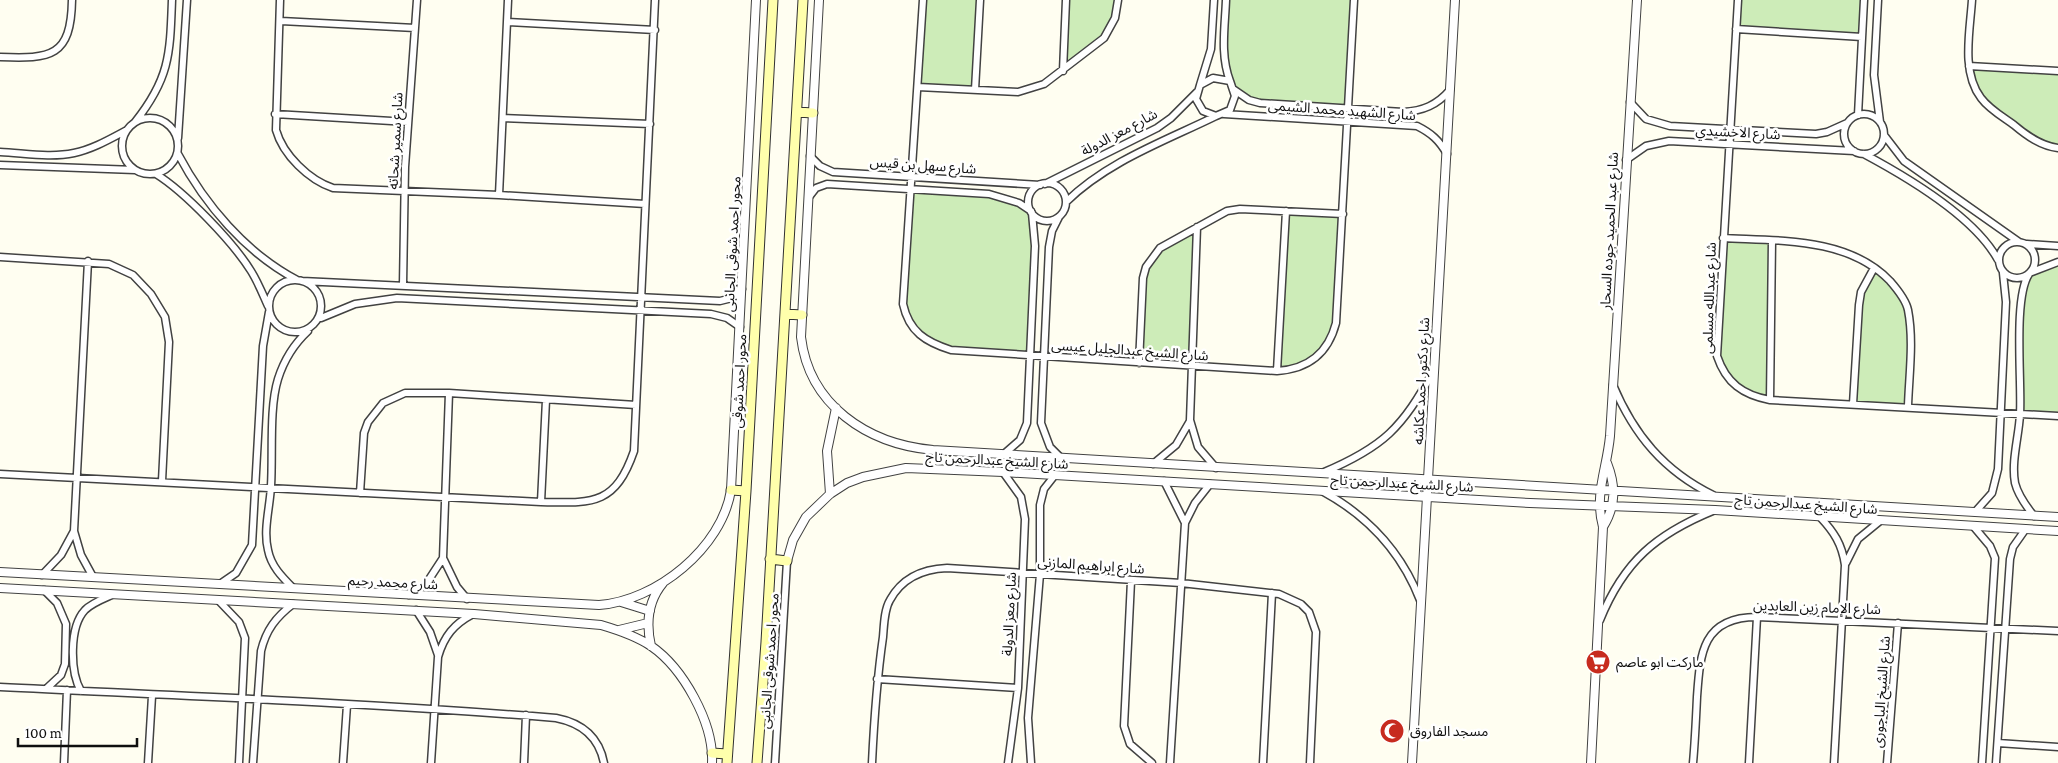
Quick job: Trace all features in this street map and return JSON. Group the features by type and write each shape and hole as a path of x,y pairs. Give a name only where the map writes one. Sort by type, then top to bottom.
{"main road":[{"name":"محور احمد شوقى","path":"727,759 746,491 773,0"},
{"path":"757,763 803,0"},
{"path":"796,112 813,113"},
{"path":"784,314 802,315"},
{"path":"731,490 746,491"},
{"path":"770,559 787,561"},
{"path":"712,753 727,759"}],"street":[{"path":"0,57 41,57 60,46 70,28 72,0"},
{"path":"0,152 73,154 92,148 127,130 148,105 166,68 172,0"},
{"path":"186,0 178,154 198,189 241,238 275,266 314,288 321,300 321,318"},
{"path":"280,0 281,21 275,114 280,142 305,170 322,184 333,188 404,190 645,204"},
{"name":"شارع سمير شحاته","path":"403,284 404,190 416,0"},
{"path":"499,195 508,0"},
{"path":"0,474 541,502 590,502 612,490 625,474 634,451 656,0"},
{"name":"محور احمد شوقى الجانبى","path":"731,490 756,0"},
{"path":"819,0 800,337 808,369 815,383 836,408 827,451 830,494"},
{"name":"شارع الشيخ عبدالجليل عيسى","path":"923,0 903,304 910,325 926,341 952,350 1276,371 1297,368 1316,359 1332,337 1336,323 1354,0"},
{"path":"975,90 980,0"},
{"path":"1063,71 1066,0"},
{"path":"918,87 1018,92 1044,84 1104,38 1115,18 1118,0"},
{"path":"1214,0 1210,49 1197,92 1199,106 1203,112 1220,115 1234,103 1233,89 1226,70 1224,47 1226,0"},
{"name":"شارع دكتور احمد عكاشه","path":"1412,763 1456,0"},
{"name":"شارع عبد الحميد جوده السحار","path":"1591,763 1604,527 1599,506 1599,491 1607,463 1637,0"},
{"name":"شارع عبدالله مسلمى","path":"1738,0 1717,356 1727,378 1745,393 1770,400 1908,406 2058,416"},
{"path":"1858,115 1864,0"},
{"path":"1878,0 1874,75 1884,134 1904,161 2023,243 2034,254 2035,260 2024,282 2021,302 2020,414 2014,469 2019,495 2034,516"},
{"path":"1972,0 1969,66 1974,89 1987,106 2030,138 2042,144 2058,148"},
{"path":"281,21 415,28"},
{"path":"507,22 655,30"},
{"path":"1736,29 1862,37"},
{"path":"1969,66 2058,71"},
{"path":"1200,85 1214,78 1230,81"},
{"name":"شارع الشهيد محمد الشيمى","path":"1233,89 1249,100 1260,104 1416,112 1430,107 1441,100 1450,90"},
{"name":"شارع معز الدولة","path":"1042,184 1157,128 1171,118 1197,92"},
{"name":"شارع الاخشيدي","path":"1630,102 1646,119 1658,124 1816,134 1827,132 1847,123"},
{"path":"275,114 408,122"},
{"name":"شارع الشهيد محمد الشيمى","path":"1220,115 1416,126 1429,132 1440,142 1447,154"},
{"name":"شارع معز الدولة","path":"1066,202 1080,189 1111,167 1220,115"},
{"path":"1881,123 1870,115 1858,115 1847,123 1844,138 1854,151 1864,154 1967,220 1984,237 1998,260 2003,273 2006,302 1998,468 1992,492 1974,512"},
{"path":"503,118 650,124"},
{"path":"134,123 143,119 160,120 168,124 178,139"},
{"path":"127,130 122,144 123,152 129,165 135,170 142,173 156,174 170,167 178,154"},
{"path":"1864,154 1878,148 1884,134"},
{"name":"شارع الاخشيدي","path":"1626,160 1646,146 1669,141 1854,151"},
{"name":"شارع سهل بن قيس","path":"810,156 820,166 833,172 1042,184"},
{"path":"0,165 135,170"},
{"path":"156,174 185,195 242,258 252,272 272,320 287,332 308,331"},
{"name":"شارع سهل بن قيس","path":"808,198 816,188 827,184 911,189 989,194 1019,203 1031,212"},
{"path":"1003,472 1004,455 1020,440 1025,432 1027,422 1035,246 1030,196 1042,184 1060,188 1066,202 1063,213 1052,231 1049,246 1043,431 1050,447 1062,458"},
{"path":"1139,363 1143,278 1146,267 1160,248 1227,211 1240,209 1343,214"},
{"path":"1276,371 1286,211"},
{"path":"1031,212 1044,221 1059,217"},
{"path":"1197,227 1190,420 1198,447 1216,468"},
{"path":"1723,238 1772,240 1824,246 1874,268 1894,286 1908,309 1910,342 1908,406"},
{"path":"1770,400 1772,240"},
{"path":"1998,260 2005,246 2023,243 2058,246"},
{"path":"0,257 88,261 109,264 133,276 152,294 165,317 169,342 162,481"},
{"path":"88,261 79,478 74,532 81,555 93,577"},
{"path":"2003,273 2016,279 2058,262"},
{"path":"1853,404 1859,305 1864,286 1874,268"},
{"path":"220,584 236,573 252,545 263,346 270,297 275,288 283,282 300,280 403,284 720,301 736,295 742,289"},
{"path":"293,588 270,560 267,548 276,388 296,342 321,318 354,304 397,298 720,315 740,327"},
{"path":"1319,474 1359,456 1390,435 1414,405 1434,368"},
{"path":"1613,385 1633,425 1654,453 1688,481 1718,498"},
{"path":"360,493 364,433 375,412 394,397 405,393 449,393 636,405"},
{"path":"449,393 443,558 457,587 467,599"},
{"path":"541,502 546,400"},
{"name":"شارع الشيخ عبدالرحمن تاج","path":"836,408 864,430 897,445 924,450 2058,517"},
{"path":"1153,464 1176,445 1190,420"},
{"name":"شارع عبد الحميد جوده السحار","path":"1604,527 1613,507 1614,492 1607,463"},
{"name":"شارع الشيخ عبدالرحمن تاج","path":"787,561 793,540 806,517 830,494 846,483 885,471 906,468 1055,474 1613,507 1715,510 2058,531"},
{"name":"شارع معز الدولة","path":"1003,472 1017,489 1025,508 1024,573 1018,688 1008,763"},
{"name":"شارع معز الدولة","path":"1031,763 1028,718 1040,574 1040,505 1044,489 1055,474"},
{"path":"1164,481 1185,523"},
{"path":"1170,763 1185,523 1195,503 1210,484"},
{"name":"شارع محمد رحيم","path":"0,572 599,606 621,602 668,578 710,540 722,520 731,490"},
{"path":"1321,491 1361,516 1386,541 1407,570 1421,602"},
{"path":"1760,513 1762,500"},
{"path":"1600,621 1624,572 1643,551 1664,534 1715,510"},
{"path":"1922,524 1923,510"},
{"path":"1820,517 1838,537 1843,550 1845,564 1834,763"},
{"path":"1845,564 1850,551 1858,539 1880,521"},
{"path":"1974,527 1990,546 1994,558 1982,763"},
{"path":"1996,763 2010,559 2013,547 2025,530"},
{"path":"42,575 62,555 74,532"},
{"path":"409,595 426,584 443,558"},
{"name":"محور احمد شوقى الجانبى","path":"775,763 787,561"},
{"name":"شارع ابراهيم المازنى","path":"872,763 877,679 889,602 906,581 919,573 932,569 1181,583 1272,593 1301,604 1314,622 1316,632 1310,763"},
{"path":"651,646 648,623 650,611 656,593 668,578"},
{"path":"152,597 153,581"},
{"path":"1131,581 1124,726 1130,744 1152,763"},
{"name":"شارع محمد رحيم","path":"0,588 416,610 583,623 618,630 651,646 677,670 689,690 707,731 712,753"},
{"path":"44,590 58,603 66,624 65,664 61,675 46,689"},
{"path":"354,593 354,606"},
{"path":"1262,763 1272,593"},
{"path":"81,691 73,670 78,622 86,609 112,595"},
{"path":"219,600 232,612 243,630 245,652 239,763"},
{"path":"621,602 650,611"},
{"path":"254,763 261,650 264,638 280,614 294,604"},
{"path":"416,610 430,632 438,656"},
{"path":"430,763 438,656 442,643 450,630 461,620 474,614"},
{"path":"1749,763 1757,617"},
{"name":"شارع الإمام زين العابدين","path":"1693,763 1700,658 1705,645 1721,626 1732,620 1757,617 2058,631"},
{"path":"618,630 648,623"},
{"name":"شارع الشيخ الباجورى","path":"1888,763 1898,623"},
{"path":"877,679 1018,688"},
{"path":"0,687 152,696 243,698 564,720 584,728 595,739 602,752 604,763"},
{"path":"64,763 67,690"},
{"path":"148,763 152,696"},
{"path":"343,763 348,705"},
{"path":"524,763 526,716"},
{"path":"1998,743 2058,747"},
{"path":"712,753 712,763"}],"green space":[{"path":"923,0 980,0 975,90 918,87"},
{"path":"1066,0 1118,0 1111,23 1106,32 1091,49 1063,71"},
{"path":"1226,0 1354,0 1349,109 1260,103 1233,89 1224,47"},
{"path":"1738,0 1864,0 1862,37 1736,29"},
{"path":"1969,67 2058,71 2058,148 2039,143 1987,106 1974,89"},
{"path":"911,189 1004,197 1032,213 1031,356 951,350 926,341 905,315"},
{"path":"1286,211 1343,214 1336,323 1316,359 1277,371"},
{"path":"1197,227 1191,366 1139,363 1143,278 1152,256"},
{"path":"1723,238 1772,241 1770,400 1757,398 1727,378 1717,356"},
{"path":"2058,262 2058,416 2020,414 2021,302 2031,272"},
{"path":"1874,268 1902,297 1908,309 1908,406 1853,404 1859,305"}],"place":[{"name":"ماركت ابو عاصم","path":"1598,662"},
{"name":"مسجد الفاروق","path":"1392,731"}]}
